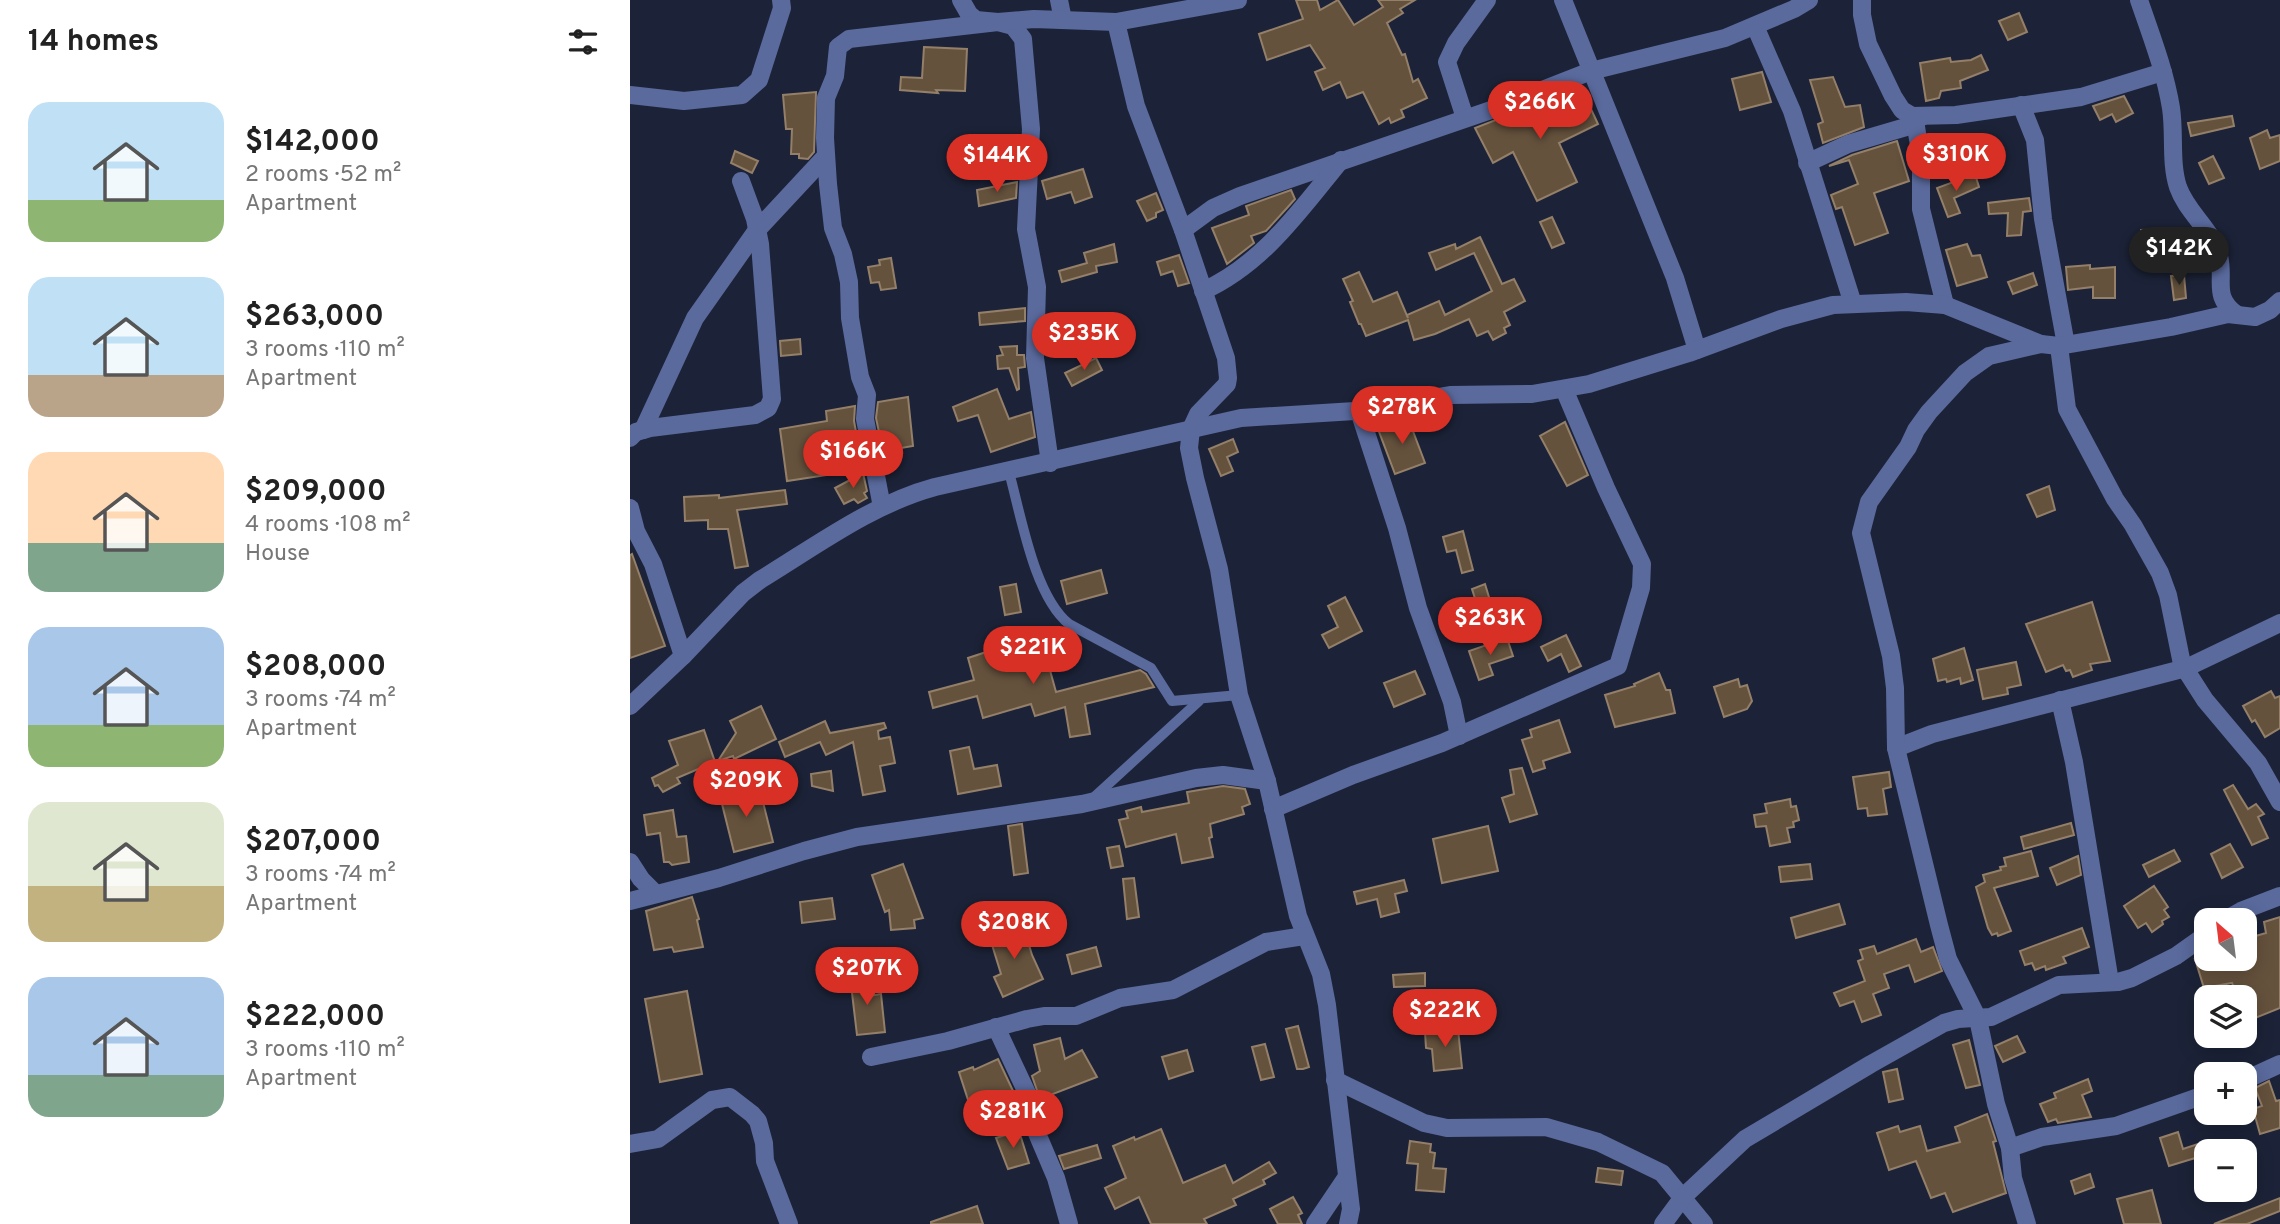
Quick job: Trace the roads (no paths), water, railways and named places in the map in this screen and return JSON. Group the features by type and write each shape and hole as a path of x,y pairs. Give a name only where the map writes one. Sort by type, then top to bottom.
{"street":[{"path":"630,95 684,101 742,95 759,80 782,8 781,0"},
{"path":"961,0 976,20 1013,26 1023,39 1031,129 1026,229 1037,287 1035,358 1050,463"},
{"path":"1059,0 1063,20"},
{"path":"882,507 865,419 867,395 860,377 850,318 849,282 843,254 833,228 826,156 826,98 835,76 836,51 843,41 998,22 1116,22 1238,0"},
{"path":"1465,118 1447,62 1456,43 1488,0"},
{"path":"1563,0 1675,278 1697,350"},
{"path":"1184,230 1213,208 1240,196 1591,71 1725,38 1809,0"},
{"path":"1862,0 1868,44 1893,96 1906,114 1919,119"},
{"path":"2139,0 2163,72 2171,109 2177,184 2214,243 2219,256 2221,296 2226,307 2236,314"},
{"path":"1116,22 1136,106 1184,230 1226,358 1227,384 1198,414 1191,429 1189,448 1219,569 1238,695 1267,781 1304,936 1321,974 1351,1209 1348,1224"},
{"path":"1755,26 1792,111 1853,304"},
{"path":"1807,163 1848,144 1900,129 1919,119 2081,97 2163,72"},
{"path":"2021,106 2035,140 2055,345 2067,409 2115,499 2160,573 2168,595 2179,654 2186,668 2205,700 2258,763 2280,802"},
{"path":"1919,119 1922,209 1945,305"},
{"path":"636,434 695,318 757,230 826,156"},
{"path":"1203,291 1220,284 1274,241 1342,160"},
{"path":"636,434 755,415 768,408 772,399 763,271 757,230 741,181"},
{"path":"2027,1224 2013,1178 2010,1148 1996,1104 1978,1019 1948,959 1896,748 1895,688 1891,656 1861,533 1865,509 1908,447 1928,412 1965,373 1989,356 2112,338 2236,314 2255,317 2280,301"},
{"path":"630,706 760,580 882,507 912,494 1241,418 1359,411 1450,395 1523,395 1589,384 1697,350 1803,312 1833,305 1906,302 1945,305 2055,345"},
{"path":"1273,809 1353,775 1459,736 1611,671 1620,662 1641,588 1642,564 1564,389"},
{"path":"1359,411 1397,528 1418,608 1452,702 1459,736"},
{"path":"630,508 633,530 653,564 683,656"},
{"path":"1896,748 1932,734 2186,668 2280,623"},
{"path":"2060,700 2074,762 2110,982"},
{"path":"630,901 857,837 1088,802 1196,778 1223,775 1267,781"},
{"path":"630,862 641,879 656,894"},
{"path":"2249,908 2280,896"},
{"path":"871,1058 1044,1016 1076,1016 1120,999 1173,990 1266,942 1304,936"},
{"path":"1663,1224 1683,1197 1722,1159 1762,1128 1944,1023 1958,1019 1991,1017 2059,985 2132,978 2152,969 2194,942"},
{"path":"996,1027 1027,1093 1036,1131 1056,1178 1069,1224"},
{"path":"2257,1075 2280,1064"},
{"path":"1335,1080 1424,1123 1447,1128 1546,1127 1598,1142 1662,1173 1704,1224"},
{"path":"630,1144 658,1139 712,1100 730,1097 758,1121 764,1143 765,1161 789,1224"},
{"path":"2010,1148 2042,1137 2116,1126 2194,1099"},
{"path":"1315,1224 1346,1178"}],"lane":[{"path":"1009,472 1040,581 1059,615 1069,624 1151,668 1170,700 1178,702 1238,695"},
{"path":"1088,802 1199,700"}]}
